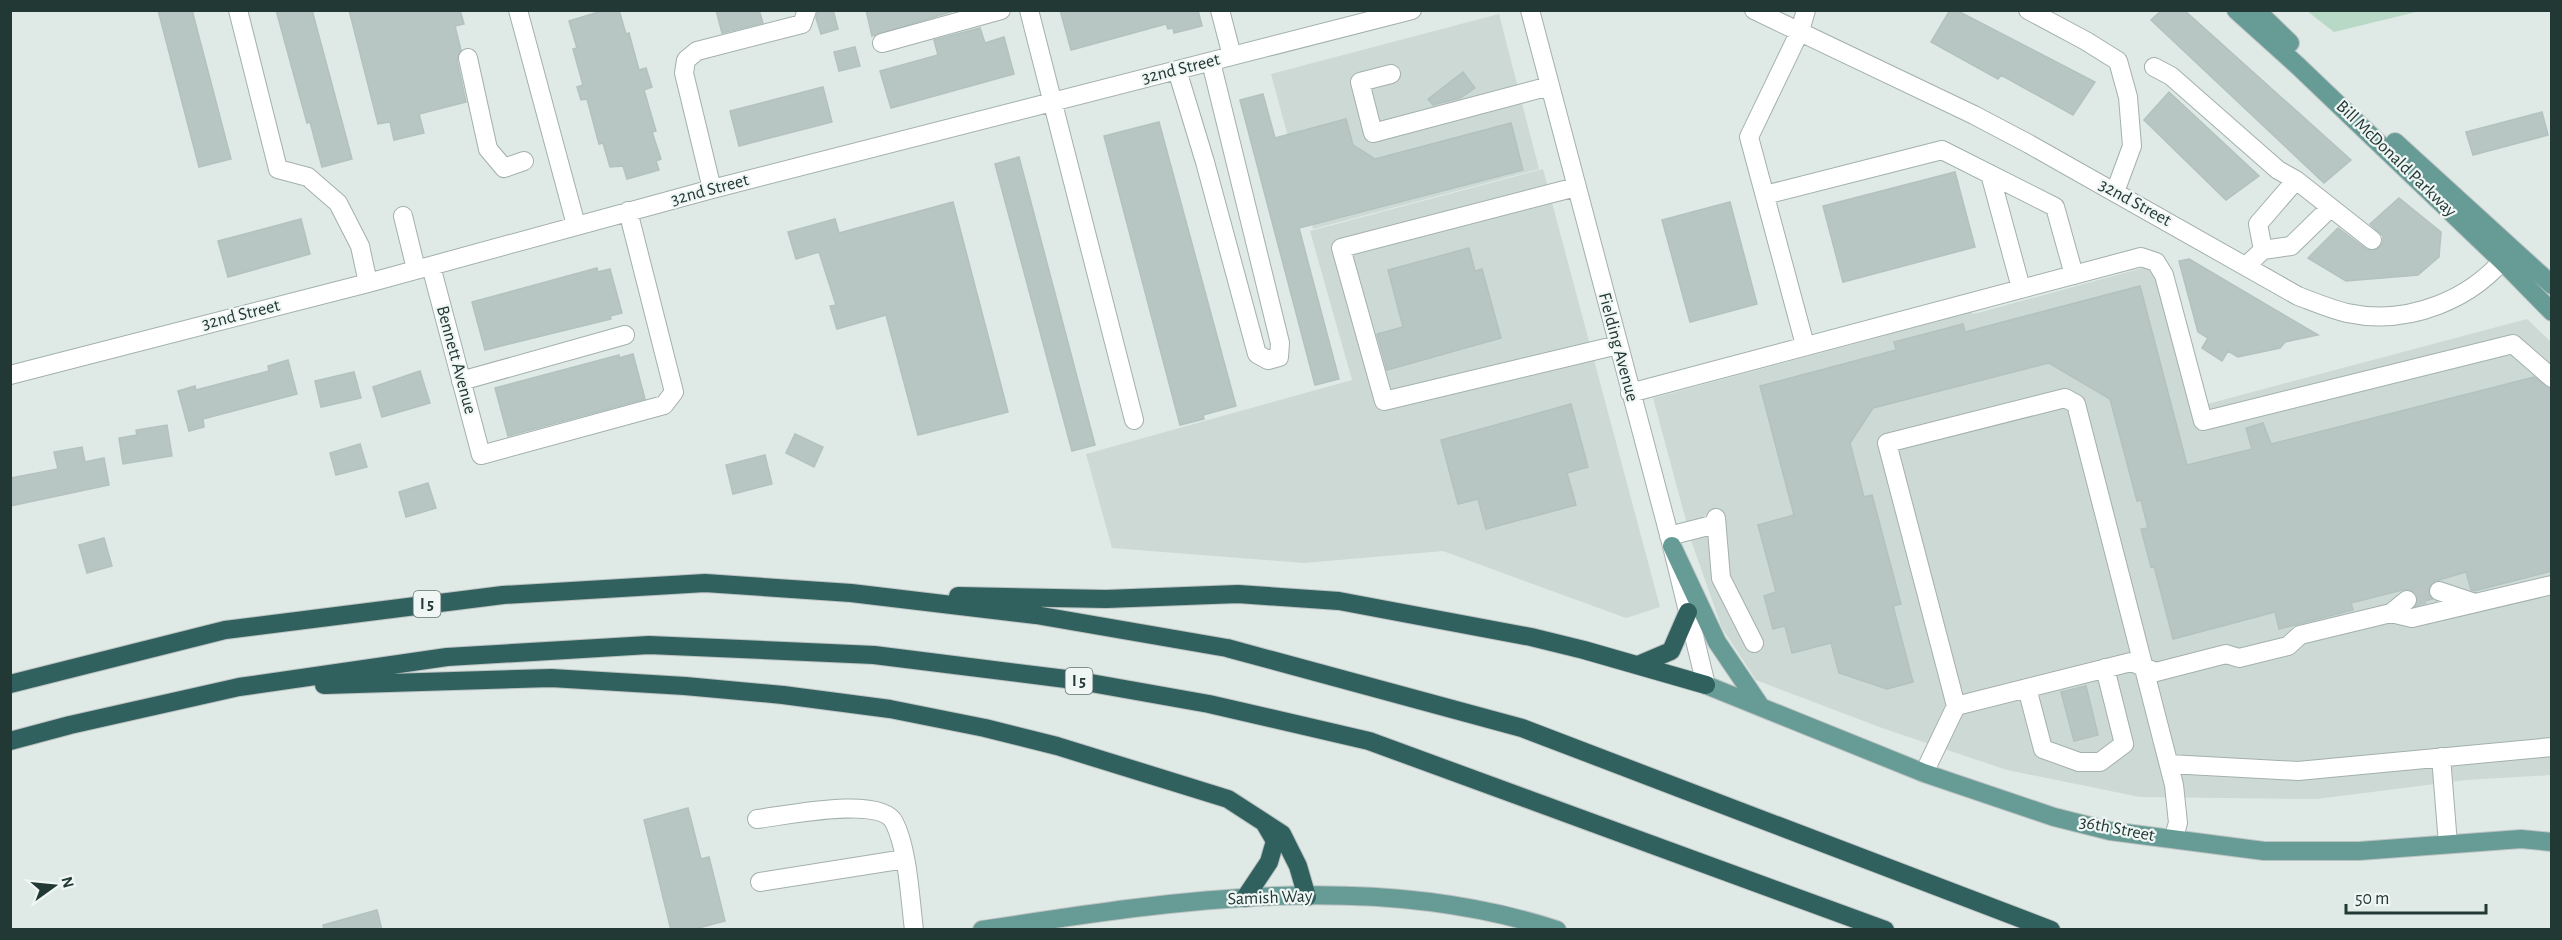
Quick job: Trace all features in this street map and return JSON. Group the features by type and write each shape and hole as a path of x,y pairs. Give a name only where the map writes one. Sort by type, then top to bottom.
{"highway":[{"name":"I 5","path":"10,684 225,630 503,595 705,583 851,593 1036,615 1227,648 1522,728 2051,930"},
{"path":"851,593 1106,598 1238,594 1339,601 1531,637 1706,685"},
{"path":"1638,665 1671,651 1688,612"},
{"name":"I 5","path":"10,741 239,687 447,657 649,645 874,655 1074,680 1209,704 1369,741 1885,930"},
{"path":"239,687 551,678 783,694 890,710 986,728 1057,746 1228,799 1282,834 1298,866 1307,897"},
{"path":"1245,898 1269,862 1275,841 1264,822"}],"main road":[{"name":"Bill McDonald Parkway","path":"2236,10 2508,255 2552,285"},
{"name":"Bill McDonald Parkway","path":"2256,10 2508,255 2552,312"},
{"path":"1670,541 1717,642 1761,707"},
{"name":"36th Street","path":"1706,685 1924,773 2054,817 2110,831 2264,850 2359,851 2521,839 2552,842"},
{"name":"Samish Way","path":"982,930 1110,910 1245,898 1394,897 1460,905 1524,919 1557,930"}],"street":[{"path":"238,10 278,169 308,177 338,203 360,246 368,283"},
{"path":"518,10 576,225"},
{"path":"712,189 684,73 686,60 698,51 802,24 807,10"},
{"path":"882,44 1001,10"},
{"path":"1029,10 1134,420"},
{"path":"1220,10 1233,57"},
{"name":"32nd Street","path":"10,375 368,283 712,189 1233,57 1376,15 1412,10"},
{"name":"Fielding Avenue","path":"1530,10 1706,685"},
{"name":"32nd Street","path":"1754,10 1974,115 2298,296 2328,308 2369,316 2425,310 2453,299 2481,283 2508,255"},
{"path":"1806,10 1800,31 1749,137 1806,345"},
{"path":"2028,10 2086,41 2118,62 2127,97 2132,146 2115,192"},
{"path":"468,58 489,149 504,168 524,161"},
{"path":"1177,70 1257,354 1268,360 1279,357 1280,343 1211,62"},
{"path":"2154,67 2171,76 2278,170 2296,180 2372,240"},
{"path":"1391,74 1360,82 1373,132 1550,87"},
{"path":"1193,121 1223,112"},
{"path":"1765,195 1942,150 2055,207 2073,275"},
{"path":"1990,174 2021,288"},
{"path":"2263,250 2258,224 2296,180"},
{"path":"1576,187 1341,248 1384,401 1618,345"},
{"path":"2246,266 2263,250 2291,246 2330,208"},
{"name":"Bennett Avenue","path":"403,216 461,381 481,455 664,405 674,392 628,211"},
{"path":"1630,393 2141,257 2156,262 2164,275 2203,421 2513,344 2552,378"},
{"path":"461,381 625,334"},
{"path":"1924,773 1956,706 1887,443 2065,398 2076,404 2169,764 2178,823 2173,839"},
{"path":"1670,541 1716,521 1721,578 1754,643"},
{"path":"2391,613 2412,618 2552,585"},
{"path":"2439,591 2475,603"},
{"path":"1956,706 2131,662 2156,672 2226,654 2240,658 2288,646 2300,635 2391,613 2407,600"},
{"path":"2026,688 2043,749 2079,762 2100,762 2124,744 2105,668"},
{"path":"2169,764 2298,771 2552,747"},
{"path":"2441,757 2448,844"},
{"path":"758,819 854,807 883,811 894,820 905,859 914,930"},
{"path":"760,882 905,859"}],"shaded area":[{"path":"1499,14 1539,169 1313,229 1271,74"},
{"path":"1543,169 1660,607 1626,618 1443,551 1304,563 1112,548 1086,454 1352,380 1310,231"},
{"path":"2157,264 2196,407 2527,319 2551,342 2551,775 2466,780 2317,799 2140,797 2007,770 1882,728 1756,680 1722,628 1692,543 1653,398 1884,336 1891,327 1962,308 1974,314"}],"green space":[{"path":"2307,11 2420,11 2334,32"}],"building":[{"path":"158,10 192,10 231,159 199,167"},
{"path":"276,10 312,10 352,159 322,167 310,122 307,123"},
{"path":"349,10 460,10 464,24 455,26 461,50 457,60 466,102 419,114 424,133 394,140 390,122 378,124"},
{"path":"605,10 619,10 626,34 629,33 639,70 646,68 652,87 644,90 656,131 652,132 661,159 656,161 659,170 627,179 623,166 610,167 603,143 599,144 587,99 581,100 577,87 583,85 573,49 577,48 569,21"},
{"path":"716,10 759,10 763,23 722,33"},
{"path":"818,10 833,10 838,29 821,34 816,18"},
{"path":"866,10 957,10 872,36"},
{"path":"1060,10 1198,10 1202,26 1174,33 1173,28 1168,29 1166,24 1071,50"},
{"path":"1950,10 1956,10 2095,82 2073,115 2001,75 1998,79 1931,42"},
{"path":"2162,10 2184,10 2351,160 2324,183 2151,20"},
{"path":"980,28 985,43 1004,37 1014,74 891,108 880,71 938,55 934,40"},
{"path":"855,47 860,66 839,71 834,52"},
{"path":"1463,72 1475,88 1460,98 1433,105 1428,99"},
{"path":"823,87 832,122 739,146 730,111"},
{"path":"2169,92 2259,176 2226,200 2144,120"},
{"path":"1263,94 1275,138 1346,119 1353,145 1375,159 1511,123 1523,170 1299,228 1339,379 1315,385 1240,100"},
{"path":"2542,112 2548,135 2473,155 2466,132"},
{"path":"1159,122 1236,406 1203,415 1204,419 1180,425 1104,136"},
{"path":"1019,157 1095,445 1072,451 995,164"},
{"path":"1955,172 1975,247 1843,282 1823,206"},
{"path":"2399,198 2441,232 2439,257 2418,275 2346,281 2308,258 2338,228 2366,249 2377,250 2383,242 2383,236 2370,224"},
{"path":"953,202 1008,412 918,435 886,315 837,329 830,306 836,305 819,252 796,259 788,232 835,219 839,233"},
{"path":"1730,202 1757,304 1690,322 1662,220"},
{"path":"301,219 310,254 228,277 218,241"},
{"path":"1469,248 1475,271 1482,269 1501,338 1387,370 1377,334 1403,327 1388,270"},
{"path":"2189,259 2318,335 2285,342 2280,348 2238,357 2228,351 2222,361 2202,348 2208,338 2198,332 2179,261"},
{"path":"597,268 598,272 610,269 622,313 610,316 611,319 485,350 472,302"},
{"path":"2140,286 2187,465 2252,449 2246,428 2263,423 2271,444 2534,377 2552,389 2552,571 2474,591 2471,590 2466,572 2432,582 2428,593 2432,599 2418,603 2415,592 2406,589 2351,603 2353,610 2279,629 2275,612 2173,639 2154,566 2151,567 2141,529 2148,528 2141,500 2137,501 2110,399 2049,363 1873,408 1850,443 1864,497 1872,495 1901,604 1893,606 1913,682 1887,689 1839,673 1831,643 1792,653 1785,626 1773,629 1764,596 1776,592 1758,525 1794,515 1760,386 1896,350 1894,342 1963,324 1965,332"},
{"path":"633,354 645,399 508,436 495,388 619,355 619,358"},
{"path":"288,360 297,394 203,419 204,427 189,431 178,391 195,386 196,390 269,371 268,366"},
{"path":"420,371 430,403 382,417 373,387"},
{"path":"354,372 361,398 321,407 315,381"},
{"path":"1571,404 1588,467 1567,473 1576,505 1486,529 1478,499 1458,504 1441,440"},
{"path":"167,425 172,456 123,464 119,438 137,435 136,430"},
{"path":"795,434 823,447 814,467 786,453"},
{"path":"360,444 367,467 336,475 330,453"},
{"path":"82,447 85,462 104,458 109,485 10,506 10,478 58,469 54,452"},
{"path":"765,455 772,484 733,494 726,465"},
{"path":"428,483 436,508 406,517 399,492"},
{"path":"104,538 112,566 87,573 79,545"},
{"path":"2086,686 2098,735 2074,741 2061,692"},
{"path":"688,808 701,859 709,857 725,921 691,930 671,930 644,820"},
{"path":"377,910 382,930 324,930 323,925"}],"tunnel":[{"path":"2407,600 2439,591"}]}
